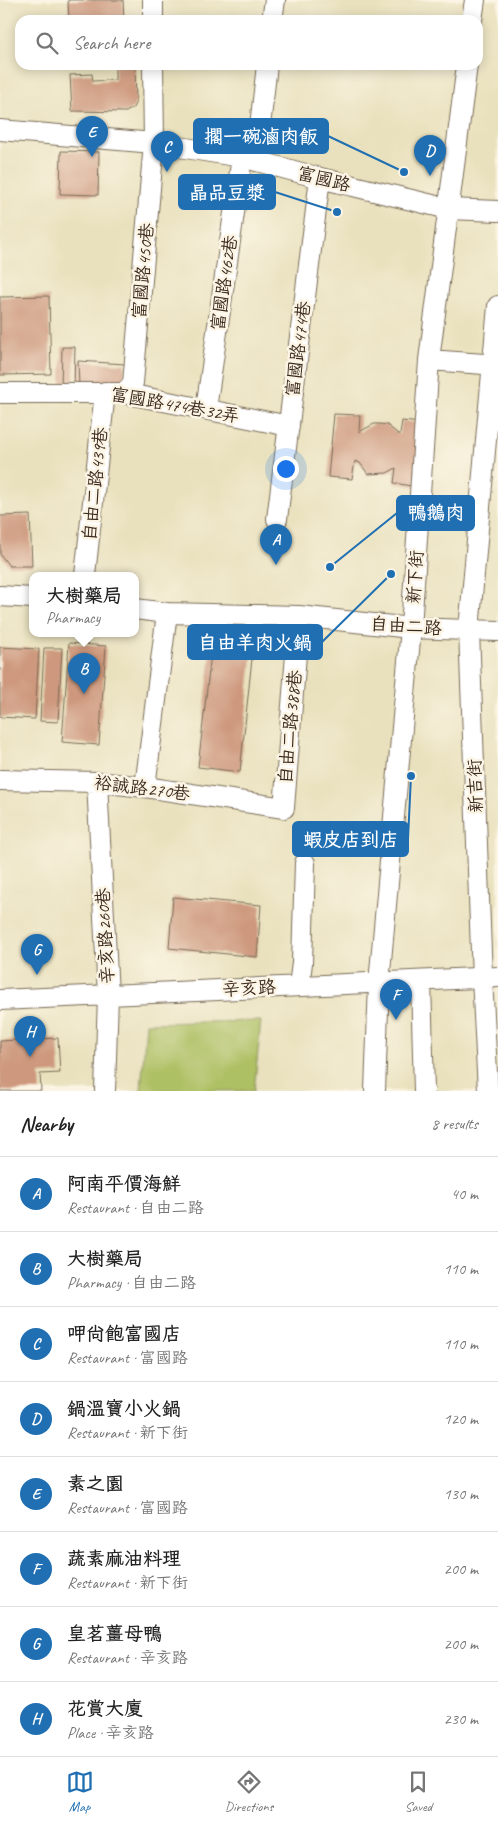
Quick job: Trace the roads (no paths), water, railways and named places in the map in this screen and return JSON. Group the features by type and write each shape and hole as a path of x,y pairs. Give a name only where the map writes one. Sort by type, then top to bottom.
{"street":[{"path":"153,0 153,15"},
{"path":"273,15 275,0"},
{"path":"473,15 475,0"},
{"name":"富國路450巷","path":"114,393 130,389 133,383 154,143 153,70"},
{"name":"富國路462巷","path":"206,410 266,70"},
{"name":"新下街","path":"375,1091 379,983 411,628 429,360 466,70"},
{"name":"富國路","path":"0,130 154,143 249,159 449,209 498,211"},
{"name":"富國路474巷","path":"277,519 320,178"},
{"name":"新吉街","path":"488,1091 490,978 469,630 496,365 498,306"},
{"path":"429,360 496,365"},
{"name":"富國路474巷32弄","path":"0,394 114,393 289,426"},
{"name":"自由二路439巷","path":"85,572 114,393"},
{"path":"0,596 29,598"},
{"name":"自由二路","path":"139,609 299,616 411,628 498,631"},
{"path":"145,787 167,612"},
{"name":"自由二路388巷","path":"284,808 299,616"},
{"name":"裕誠路270巷","path":"0,780 97,782 145,787 284,808"},
{"name":"辛亥路260巷","path":"97,782 108,995 105,1091"},
{"path":"299,986 302,963 305,863"},
{"name":"辛亥路","path":"0,1000 490,978"},
{"path":"421,981 424,1091"}],"place":[{"name":"素之園","path":"92,157"},
{"name":"呷尚飽富國店","path":"167,172"},
{"name":"擱一碗滷肉飯","path":"404,172"},
{"name":"鍋溫寶小火鍋","path":"430,176"},
{"name":"晶品豆漿","path":"337,212"},
{"name":"阿南平價海鮮","path":"276,565"},
{"name":"鴨鵝肉","path":"330,567"},
{"name":"自由羊肉火鍋","path":"391,574"},
{"name":"大樹藥局","path":"84,694"},
{"name":"蝦皮店到店","path":"411,776"},
{"name":"皇茗薑母鴨","path":"37,975"},
{"name":"蔬素麻油料理","path":"396,1020"},
{"name":"花賞大廈","path":"30,1057"}]}
